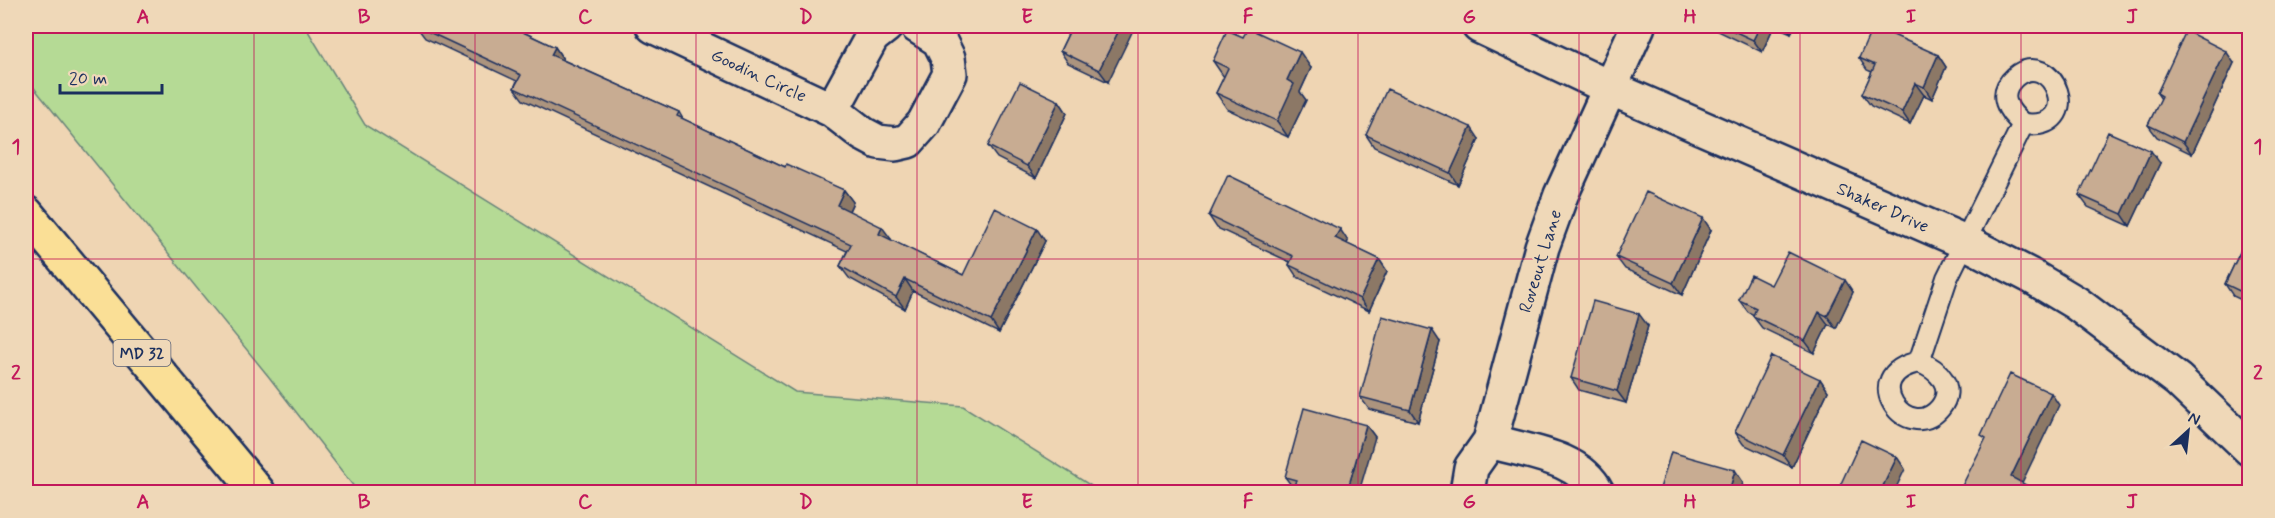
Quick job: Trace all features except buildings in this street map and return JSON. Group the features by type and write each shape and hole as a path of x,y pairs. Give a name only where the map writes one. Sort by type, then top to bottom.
{"highway":[{"name":"MD 32","path":"26,213 258,492"}],"street":[{"name":"Goodin Circle","path":"653,26 832,110 862,134 878,142 895,144 908,141 924,123 950,74 948,58 939,40 923,27 917,26"},
{"path":"832,110 872,37 886,26"},
{"name":"Shaker Drive","path":"1479,26 1608,87 1965,242 2029,275 2076,303 2178,381 2248,442"},
{"name":"Roveout Lane","path":"1467,492 1471,468 1490,441 1542,247 1561,195 1608,87 1638,26"},
{"path":"1490,441 1573,466 1591,480 1597,492"}],"lane":[{"path":"1919,362 1947,278 2023,124"}],"green space":[{"path":"26,26 305,26 365,125 795,392 963,406 1101,492 358,492 269,377 26,78"}]}
